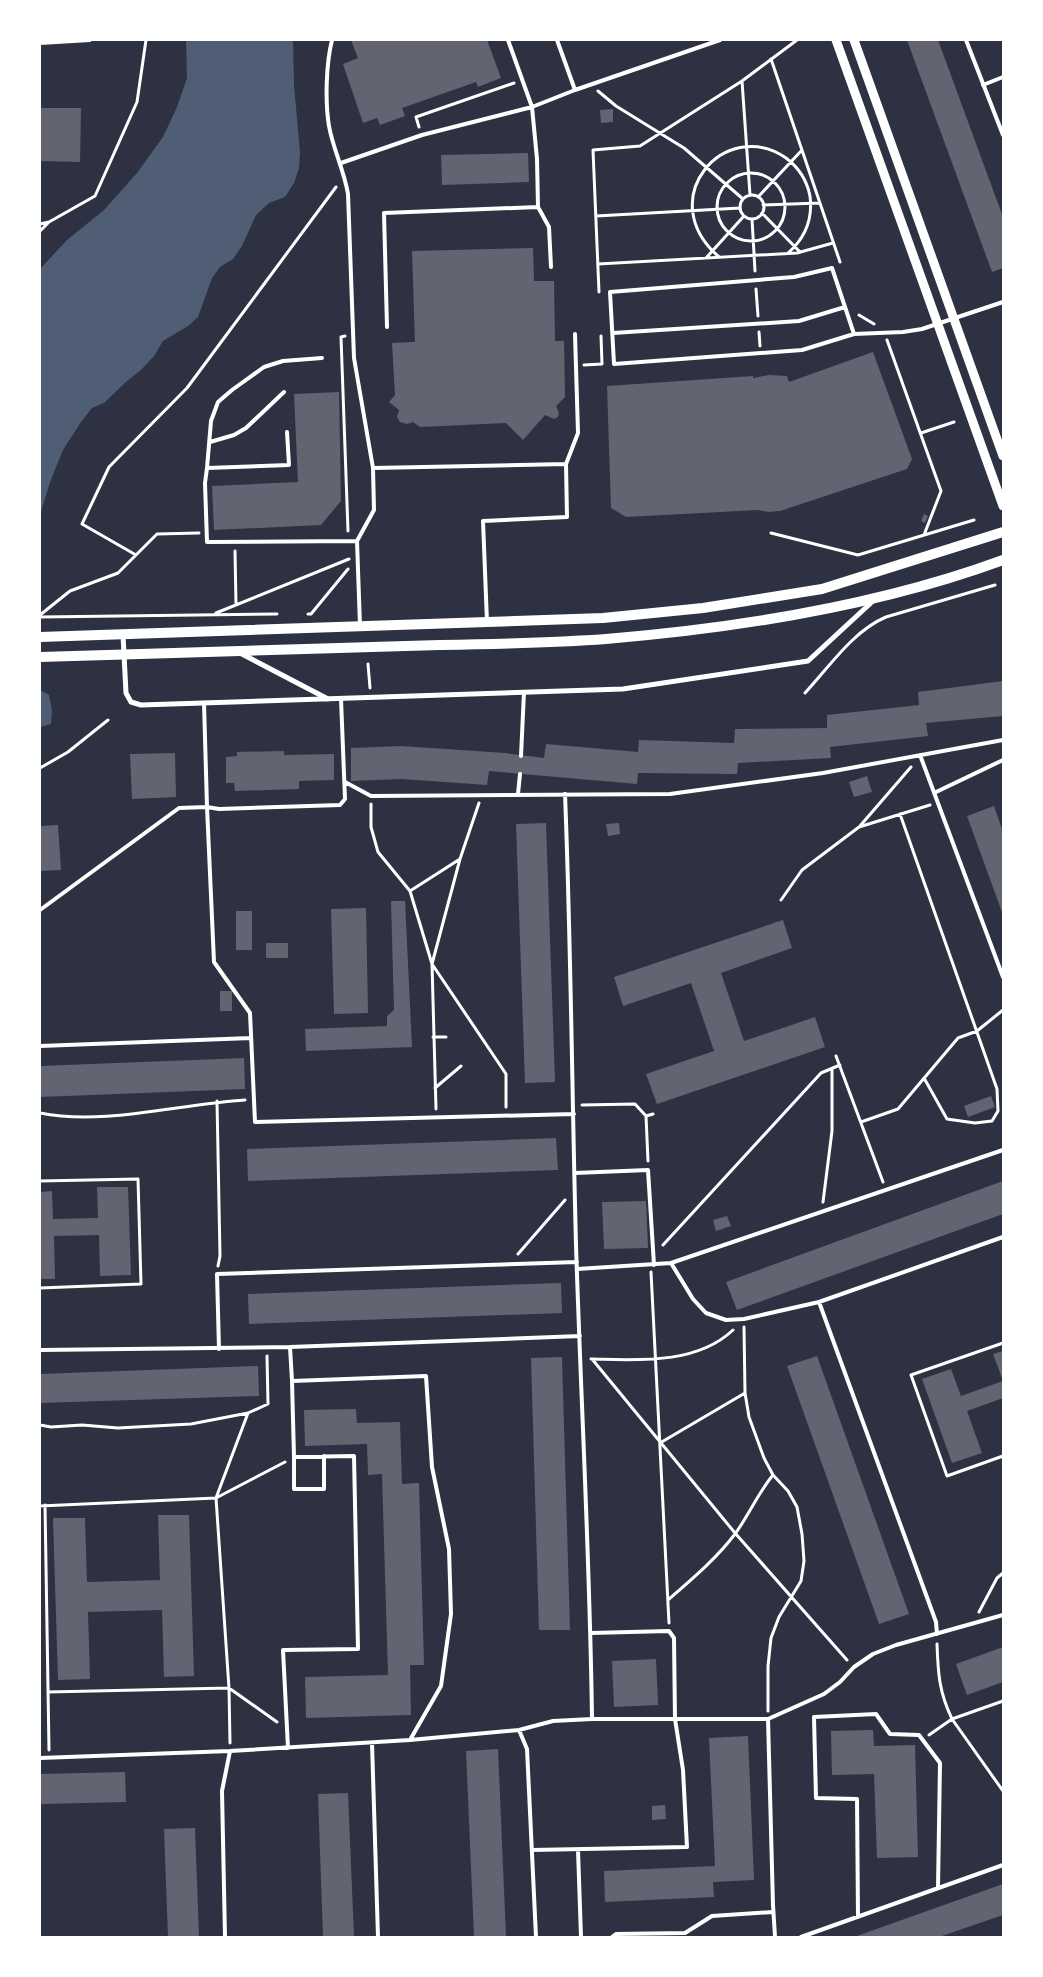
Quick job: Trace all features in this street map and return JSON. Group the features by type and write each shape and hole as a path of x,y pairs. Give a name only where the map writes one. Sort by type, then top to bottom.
{"main road":[{"path":"40,637 603,618 703,608 822,588 1003,532"},
{"path":"40,657 604,639 705,629 874,599 1003,560"}],"street":[{"path":"836,40 1003,506"},
{"path":"854,40 1003,456"},
{"path":"123,634 126,693 131,702 141,704 204,704 623,689 808,661 874,599"},
{"path":"239,652 328,699"}],"lane":[{"path":"40,43 90,40"},
{"path":"332,40 327,92 329,126 341,163 348,194 354,358 373,468 374,510 357,541 360,626"},
{"path":"508,40 532,107 537,159 538,207 549,226 551,267"},
{"path":"558,40 575,90"},
{"path":"341,163 422,135 532,107 575,90 720,40"},
{"path":"966,40 1003,135"},
{"path":"984,86 1003,77"},
{"path":"387,327 384,214 538,207"},
{"path":"854,334 832,268 794,278 610,292 614,364 802,350 854,334 903,332 938,325 1003,302"},
{"path":"613,333 799,321 845,307"},
{"path":"487,622 483,521 567,517 566,464 578,433 575,334"},
{"path":"322,358 283,360 264,367 218,402 211,421 205,483 207,542 357,541"},
{"path":"210,442 234,435 246,428 284,392"},
{"path":"207,468 289,465 288,432"},
{"path":"373,468 566,464"},
{"path":"521,756 524,692"},
{"path":"40,910 179,808 207,807 219,809 340,805 345,799 345,782 340,699"},
{"path":"204,704 214,962 250,1013 254,1122 574,1114"},
{"path":"345,782 370,796 670,794 823,773 1003,740"},
{"path":"920,755 1003,977"},
{"path":"934,792 1003,760"},
{"path":"518,794 520,774"},
{"path":"565,794 577,1269 591,1633 592,1719"},
{"path":"40,1046 251,1038"},
{"path":"577,1269 671,1264 1003,1150"},
{"path":"575,1173 648,1170 654,1265"},
{"path":"671,1264 693,1300 706,1313 726,1320 744,1319 819,1302 1003,1237"},
{"path":"219,1349 217,1274 577,1262"},
{"path":"819,1302 936,1622 937,1634"},
{"path":"40,1350 267,1348 580,1336"},
{"path":"290,1347 294,1489 324,1489 324,1456"},
{"path":"292,1381 426,1376 432,1467 449,1549 451,1614 441,1686 410,1740"},
{"path":"288,1748 283,1650 358,1649 354,1456 294,1457"},
{"path":"40,1758 230,1751 372,1743 519,1730 553,1721 592,1719 768,1719 824,1694 840,1682 854,1667 873,1654 896,1645 1003,1616"},
{"path":"532,1850 687,1847 684,1770 675,1719 674,1638 669,1631 591,1633"},
{"path":"858,1917 857,1799 816,1798 814,1717 876,1714 890,1734 919,1735 940,1763 938,1888"},
{"path":"768,1719 775,1937"},
{"path":"519,1730 527,1749 536,1937"},
{"path":"372,1743 378,1937"},
{"path":"226,1937 222,1790 230,1751"},
{"path":"578,1850 581,1937"},
{"path":"801,1937 1003,1865"},
{"path":"612,1937 616,1934 685,1933 712,1916 773,1912"}],"path":[{"path":"40,224 49,222 95,196 137,102 146,40"},
{"path":"600,300 593,150 640,146 742,80 797,40"},
{"path":"598,264 800,252 833,243 771,59"},
{"path":"422,135 416,117 522,80"},
{"path":"742,80 750,196"},
{"path":"609,98 616,106 684,148 743,199"},
{"path":"719,257 698,233 692,211 695,188 706,167 724,153 747,147 770,150 791,162 805,180 811,203 807,227 795,247 788,253"},
{"path":"758,197 802,150"},
{"path":"748,173 757,174 773,181 783,196 785,204 785,213 778,229 771,235 753,241 744,240 729,232 719,218 717,210 721,192 726,184 740,175 748,173"},
{"path":"136,555 82,524 109,467 187,388 338,185 341,192"},
{"path":"750,196 758,197 763,205 762,213 752,219 744,216 740,208 743,199 750,196"},
{"path":"763,205 820,203"},
{"path":"596,216 740,208"},
{"path":"762,213 800,252"},
{"path":"706,258 744,216"},
{"path":"752,219 755,273"},
{"path":"40,232 49,222"},
{"path":"756,290 758,318"},
{"path":"346,326 346,336 341,337 348,541"},
{"path":"592,365 602,364 600,328"},
{"path":"759,333 760,344"},
{"path":"886,338 941,491 924,535"},
{"path":"921,433 954,422"},
{"path":"771,533 858,555 974,520"},
{"path":"40,616 70,591 118,573 157,534 192,534"},
{"path":"235,542 236,605"},
{"path":"213,615 347,559 358,557"},
{"path":"306,614 311,614 358,557"},
{"path":"806,693 860,633 872,623 886,617 995,585"},
{"path":"40,616 278,614"},
{"path":"40,768 68,752 108,720"},
{"path":"781,900 802,870 859,827 920,755"},
{"path":"436,1118 432,964 460,859 482,795"},
{"path":"370,796 371,827 378,852 410,891 432,964 506,1074 507,1113"},
{"path":"859,827 937,802"},
{"path":"900,814 998,1089 998,1111 992,1121 975,1123 947,1119 924,1078"},
{"path":"410,891 460,859"},
{"path":"861,1122 898,1108 958,1038 977,1031 1003,1010"},
{"path":"433,1037 446,1037"},
{"path":"836,1056 887,1190"},
{"path":"435,1088 461,1066"},
{"path":"665,1243 821,1073 840,1066"},
{"path":"822,1212 832,1131 832,1068"},
{"path":"40,1113 62,1118 140,1113 217,1101 253,1099"},
{"path":"217,1101 220,1256 217,1274"},
{"path":"574,1105 636,1104 646,1116 648,1170"},
{"path":"646,1116 653,1114"},
{"path":"40,1181 138,1178 141,1284 40,1288"},
{"path":"510,1264 575,1188"},
{"path":"654,1265 651,1271 669,1631"},
{"path":"580,1359 655,1359 687,1353 711,1346 744,1319"},
{"path":"744,1319 745,1393 749,1417 764,1458 773,1475 788,1491 797,1507 804,1561 801,1581 779,1617 771,1638 768,1666 768,1719"},
{"path":"1003,1343 911,1375 947,1476 1003,1456"},
{"path":"40,1425 52,1428 82,1425 118,1428 192,1424 248,1413 268,1404 267,1348"},
{"path":"592,1359 735,1533 854,1667"},
{"path":"660,1443 745,1393"},
{"path":"230,1751 229,1688 216,1498 248,1413"},
{"path":"40,1506 216,1498 294,1457"},
{"path":"668,1600 707,1566 735,1533 762,1488 773,1475"},
{"path":"45,1505 49,1757"},
{"path":"979,1612 998,1578 1003,1573"},
{"path":"937,1634 938,1669 943,1699 952,1719 1003,1792"},
{"path":"48,1692 229,1688 287,1729"},
{"path":"922,1740 952,1719 1003,1701"}],"water":[{"path":"186,40 293,40 294,85 300,152 299,168 294,183 285,197 269,203 256,215 242,246 233,259 220,267 212,278 198,317 188,326 163,341 154,356 141,370 104,403 92,408 81,422 63,450 50,482 40,515 40,269 67,240 104,210 137,173 163,137 177,107 187,78"},
{"path":"40,690 49,695 52,710 51,724 40,727"}],"building":[{"path":"351,40 487,40 501,78 478,87 476,82 402,108 405,116 380,125 377,118 363,123 343,64 358,58"},
{"path":"907,40 938,40 1003,217 1003,268 992,272"},
{"path":"40,108 81,108 80,162 40,161"},
{"path":"613,109 613,122 601,123 600,110"},
{"path":"528,153 529,182 442,185 441,155"},
{"path":"533,248 534,281 554,281 555,341 564,341 565,397 556,406 559,413 558,417 554,419 545,415 523,440 506,423 420,427 413,422 407,424 400,422 397,417 399,410 389,402 395,395 392,343 415,342 412,251"},
{"path":"873,352 912,459 907,469 780,511 768,512 758,510 626,517 611,508 607,386 753,376 753,378 769,375 787,376 789,382"},
{"path":"339,392 341,501 321,525 214,530 212,486 298,482 294,394"},
{"path":"924,514 928,516 925,523 921,521"},
{"path":"1003,681 1003,716 926,723 928,736 830,747 831,758 738,763 737,774 638,773 637,784 489,771 487,785 402,779 351,781 351,748 401,746 505,753 544,758 546,744 638,752 639,740 734,743 735,729 827,728 827,715 919,705 918,692"},
{"path":"284,751 284,755 334,754 334,780 299,781 299,789 235,791 234,783 226,783 226,757 237,756 237,752"},
{"path":"175,753 176,797 132,799 130,754"},
{"path":"867,776 872,792 854,797 849,782"},
{"path":"994,806 1003,832 1003,915 967,816"},
{"path":"546,823 555,1082 525,1083 516,824"},
{"path":"619,823 620,834 608,836 606,824"},
{"path":"58,825 61,870 40,871 40,826"},
{"path":"391,901 405,901 412,1047 306,1051 305,1029 387,1026 387,1016 394,1010"},
{"path":"366,908 368,1013 334,1014 331,909"},
{"path":"236,911 252,911 252,950 236,950"},
{"path":"783,920 792,948 721,973 744,1041 815,1017 825,1047 657,1104 646,1074 714,1051 691,983 623,1006 614,977"},
{"path":"266,943 288,943 288,958 266,958"},
{"path":"220,991 232,991 232,1011 220,1011"},
{"path":"244,1058 245,1089 40,1097 40,1066"},
{"path":"991,1096 995,1107 968,1117 964,1106"},
{"path":"556,1138 558,1170 248,1181 247,1149"},
{"path":"1003,1181 1003,1214 737,1310 726,1282"},
{"path":"97,1187 128,1187 131,1275 100,1276 99,1235 54,1236 55,1279 40,1279 40,1192 52,1191 53,1219 98,1218"},
{"path":"646,1201 648,1248 604,1249 602,1202"},
{"path":"727,1216 731,1226 716,1231 713,1220"},
{"path":"561,1283 562,1313 249,1324 248,1294"},
{"path":"1003,1351 1003,1381 993,1354"},
{"path":"817,1356 909,1614 879,1624 787,1366"},
{"path":"562,1357 570,1630 539,1630 531,1358"},
{"path":"258,1366 259,1396 40,1403 40,1374"},
{"path":"951,1369 961,1396 1003,1381 1003,1398 967,1411 982,1453 952,1463 922,1379"},
{"path":"356,1409 357,1423 400,1422 402,1484 419,1483 424,1665 410,1665 411,1715 306,1718 305,1677 388,1675 382,1474 368,1475 367,1444 305,1446 304,1410"},
{"path":"158,1515 189,1515 194,1676 164,1677 162,1610 88,1612 90,1679 58,1680 53,1518 85,1518 87,1582 160,1580"},
{"path":"1003,1647 1003,1682 967,1695 956,1664"},
{"path":"656,1659 658,1705 614,1707 612,1661"},
{"path":"873,1730 874,1746 915,1745 918,1857 877,1858 874,1774 832,1775 831,1731"},
{"path":"748,1736 754,1880 713,1882 714,1897 605,1902 604,1871 715,1866 709,1738"},
{"path":"498,1749 506,1937 474,1937 466,1751"},
{"path":"125,1772 126,1802 40,1804 40,1774"},
{"path":"348,1793 354,1937 323,1937 318,1794"},
{"path":"665,1805 666,1819 652,1820 652,1806"},
{"path":"195,1828 199,1937 168,1937 164,1829"},
{"path":"1003,1884 1003,1915 939,1937 854,1937"}]}
